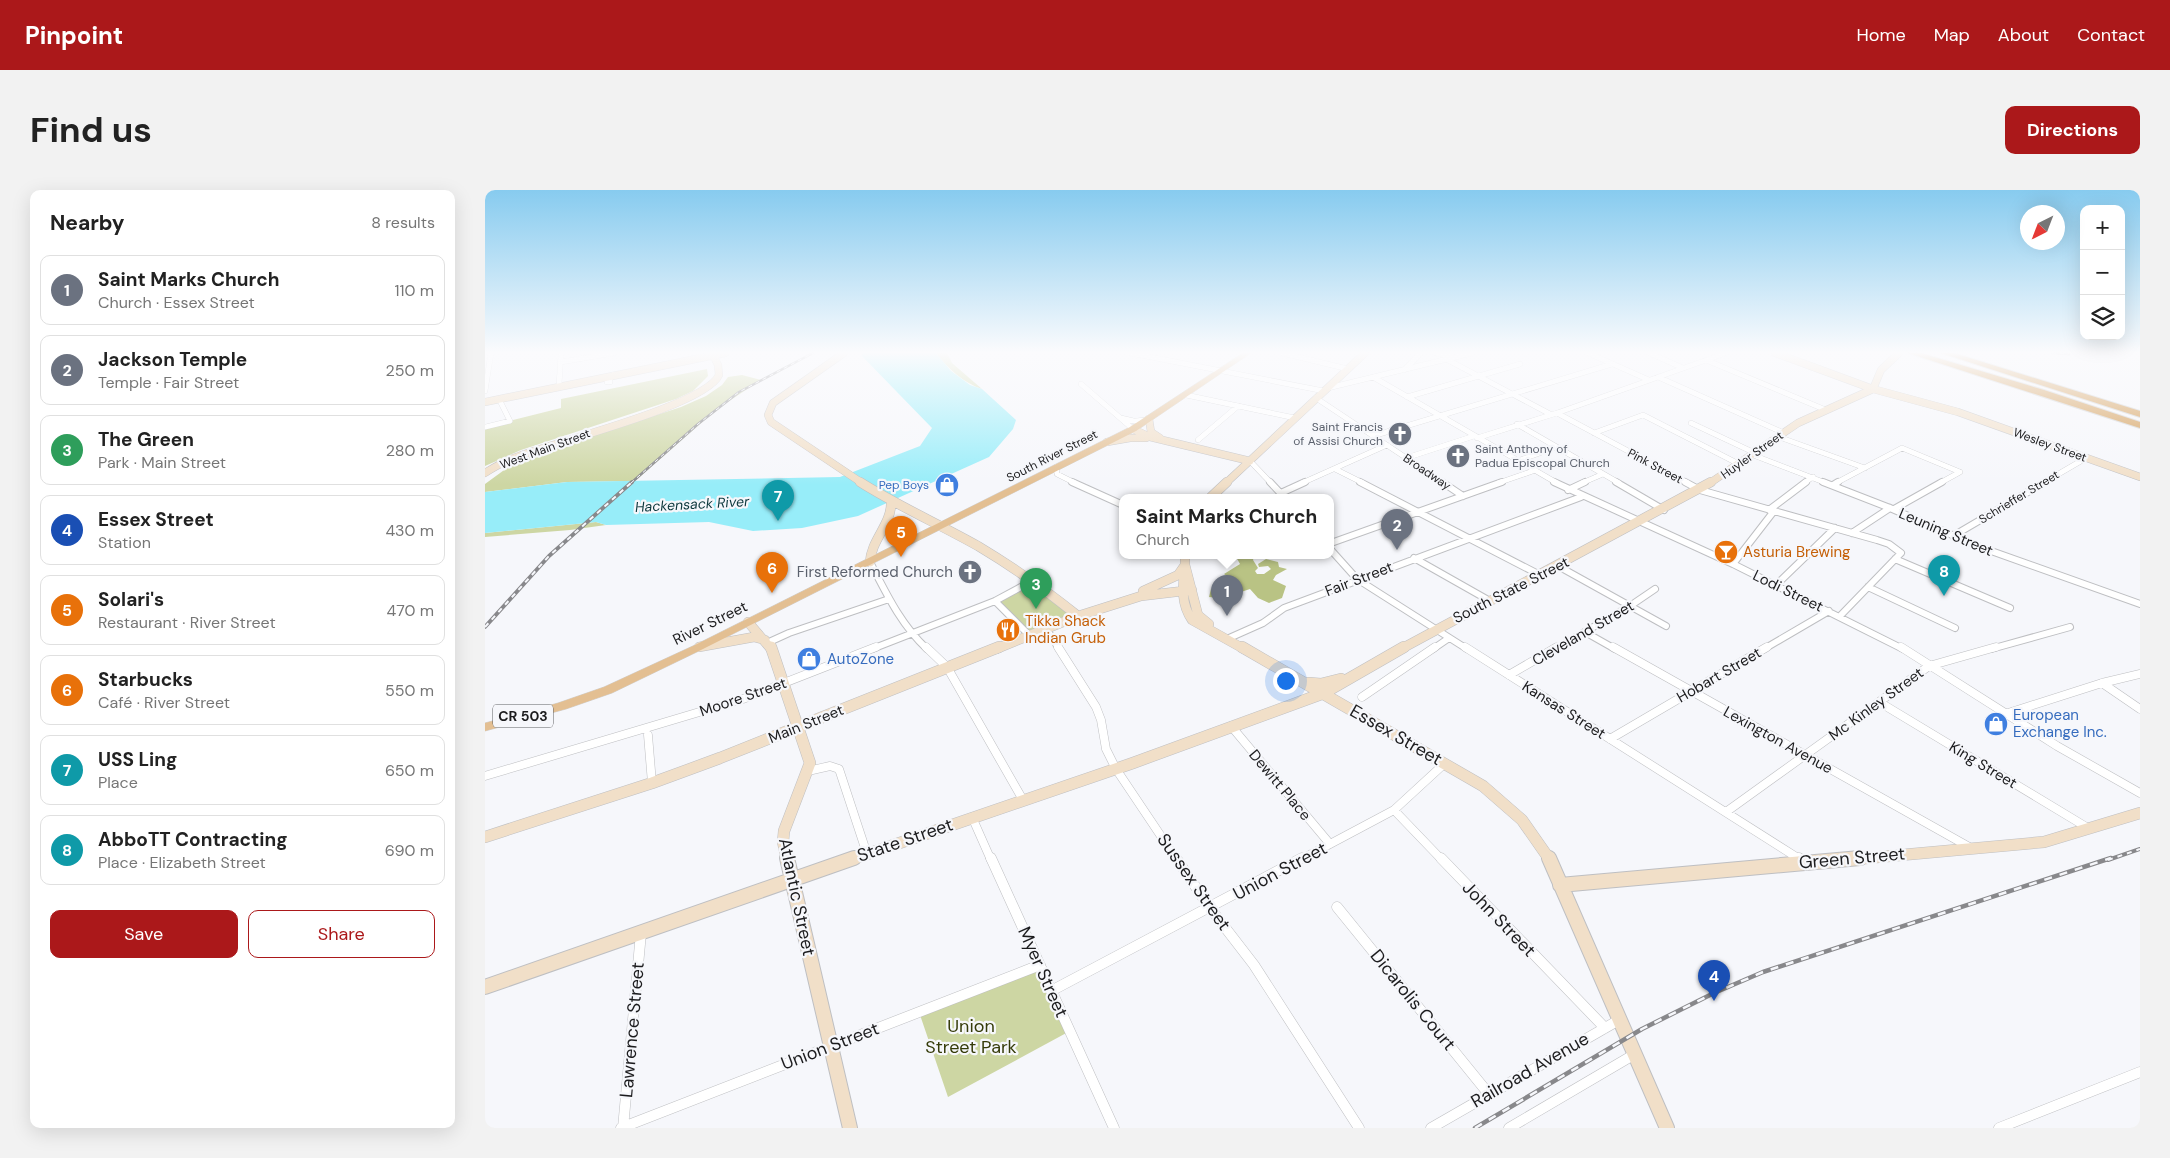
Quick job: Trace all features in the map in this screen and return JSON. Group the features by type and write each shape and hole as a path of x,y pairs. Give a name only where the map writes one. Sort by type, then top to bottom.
{"highway":[{"path":"2055,397 2140,425"},
{"path":"2071,397 2140,419"},
{"path":"2076,397 2140,419"},
{"path":"2089,397 2140,414"}],"main road":[{"name":"South River Street","path":"940,527 1133,429 1183,397"},
{"name":"River Street","path":"485,727 588,697 629,681 940,527"}],"street":[{"path":"485,402 509,397"},
{"name":"West Main Street","path":"485,473 521,455 691,397"},
{"path":"782,397 770,407 768,414 771,422 891,502 977,546 1032,581 1078,616"},
{"path":"1096,397 1133,429 1165,441 1250,462 1281,494"},
{"path":"1195,397 1295,418"},
{"name":"Lodi Street","path":"1407,397 1569,490 1639,524 1733,564 1892,642 2057,746 2140,793"},
{"path":"1373,436 1504,397"},
{"path":"1518,397 1550,414"},
{"path":"1406,458 1557,413 1602,397"},
{"path":"1700,397 1781,435 1865,468"},
{"path":"1794,397 1826,410"},
{"name":"Huyler Street","path":"1700,490 1798,423 1856,397"},
{"name":"Wesley Street","path":"1902,397 1951,410 2140,477"},
{"path":"1214,494 1316,398"},
{"name":"Broadway","path":"1316,398 1463,496"},
{"path":"485,427 510,421 499,399"},
{"path":"1198,440 1239,406"},
{"name":"Pink Street","path":"1557,413 1700,490 1883,542 1901,553 1895,559"},
{"path":"1594,433 1643,415 1739,464"},
{"path":"1121,418 1137,421 1148,420 1151,432 1165,441"},
{"name":"Leuning Street","path":"1691,423 1754,454 1892,508 1953,536 2003,556 2140,604"},
{"path":"1517,424 1665,510"},
{"path":"1107,442 1135,438 1165,441"},
{"path":"1284,494 1335,468 1387,445"},
{"path":"1517,461 1557,447"},
{"path":"1833,485 1903,448 1959,472 1892,508 1852,533"},
{"path":"1206,451 1234,461 1237,464 1238,472"},
{"name":"Schrieffer Street","path":"1953,536 2086,458"},
{"path":"1055,467 1057,474 1064,478 1119,502"},
{"path":"1335,468 1539,575"},
{"path":"1334,542 1533,471"},
{"path":"1569,490 1603,474"},
{"path":"1733,564 1771,511 1813,477"},
{"name":"South State Street","path":"1324,693 1436,629 1639,524 1700,490"},
{"name":"Fair Street","path":"1227,639 1263,623 1284,608 1581,496"},
{"path":"891,502 888,520 871,548 870,562 889,599 912,635 947,667 1023,800"},
{"path":"888,520 898,514 911,513"},
{"path":"1776,585 1835,528"},
{"name":"Kansas Street","path":"1334,553 1357,579 1805,862"},
{"path":"1414,558 1490,601"},
{"path":"1840,616 1895,559 2010,608"},
{"name":"Essex Street","path":"1185,560 1186,614 1192,620 1324,693 1444,764 1497,796 1523,819 1543,847 1667,1128"},
{"name":"Main Street","path":"1123,601 1178,575 1185,560"},
{"path":"1558,566 1666,626"},
{"name":"Moore Street","path":"485,776 743,699 912,635 995,601 1032,581"},
{"path":"1868,587 1955,628"},
{"name":"Cleveland Street","path":"1509,676 1630,606 1655,589"},
{"name":"Essex Street","path":"1186,593 1198,615 1227,639"},
{"name":"Main Street","path":"485,837 652,783 799,728 1078,616 1123,601 1155,594 1186,593"},
{"path":"699,647 754,637 766,641 889,599"},
{"path":"995,601 1029,635"},
{"path":"1065,606 1079,609 1107,607"},
{"name":"Hobart Street","path":"1610,739 1829,611"},
{"path":"748,622 766,641 775,655 810,763 808,771 830,766 839,769 867,854"},
{"path":"1929,666 2070,627"},
{"name":"Sussex Street","path":"1046,628 1096,707 1101,720 1106,749 1116,769 1211,908 1254,965 1359,1128"},
{"name":"Lexington Avenue","path":"1585,632 1971,848"},
{"path":"1362,697 1449,638"},
{"name":"Mc Kinley Street","path":"1726,812 1929,666"},
{"path":"1304,682 1325,684 1346,675 1360,672"},
{"path":"2005,714 2102,683 2140,674"},
{"path":"2102,683 2140,709"},
{"name":"State Street","path":"485,987 972,817 1116,769 1324,693"},
{"name":"King Street","path":"1879,702 2088,828"},
{"name":"Dewitt Place","path":"1231,726 1330,844"},
{"path":"648,735 652,783"},
{"name":"Union Street","path":"1051,991 1394,810 1444,764"},
{"name":"Atlantic Street","path":"808,771 790,808 783,830 783,842 850,1128"},
{"name":"John Street","path":"1394,810 1605,1028"},
{"name":"Green Street","path":"1560,885 2044,842 2140,812"},
{"name":"Myer Street","path":"972,817 1114,1128"},
{"name":"Dicarolis Court","path":"1337,907 1488,1094"},
{"name":"Lawrence Street","path":"622,1128 641,933"},
{"name":"Union Street","path":"622,1128 1039,965"},
{"name":"Railroad Avenue","path":"1431,1128 1619,1020"},
{"path":"1509,1128 1635,1054"},
{"path":"1999,1128 2140,1072"}],"green space":[{"path":"572,397 681,397 521,450 485,466 485,427 561,408 561,399"},
{"path":"704,397 736,397 717,409 635,481 567,482 485,492 485,484 511,465 532,456 681,407"},
{"path":"596,522 606,525 485,537 485,533"},
{"path":"1237,559 1253,559 1258,568 1255,571 1257,574 1264,574 1271,569 1268,566 1259,567 1258,564 1266,559 1278,562 1279,567 1287,569 1276,575 1273,580 1286,586 1282,598 1269,603 1258,598 1250,589 1223,598 1209,597 1211,589 1235,580 1235,578 1224,574 1240,564"},
{"path":"1032,581 1078,616 1029,635 995,601"},
{"name":"Union Street Park","path":"1040,965 1070,1031 948,1097 919,1012"}],"water":[{"name":"Hackensack River","path":"902,397 991,397 1016,420 1013,429 989,457 858,516 802,528 753,531 709,522 606,525 596,522 485,533 485,492 567,482 840,477 920,446 932,428"}],"railway":[{"path":"631,483 698,424 733,397"},
{"path":"485,627 549,556 632,482"},
{"path":"2108,860 2140,849"},
{"path":"1475,1128 1642,1029 1714,993 1763,972 2111,858"}],"place":[{"name":"Saint Francis of Assisi Church","path":"1400,434"},
{"name":"Saint Anthony of Padua Episcopal Church","path":"1458,456"},
{"name":"Pep Boys","path":"947,485"},
{"name":"USS Ling","path":"778,521"},
{"name":"Jackson Temple","path":"1397,550"},
{"name":"Asturia Brewing","path":"1726,552"},
{"name":"Solari's","path":"901,557"},
{"name":"First Reformed Church","path":"970,572"},
{"name":"Starbucks","path":"772,593"},
{"name":"AbboTT Contracting","path":"1944,596"},
{"name":"The Green","path":"1036,609"},
{"name":"Saint Marks Church","path":"1227,616"},
{"name":"Tikka Shack Indian Grub","path":"1008,630"},
{"name":"AutoZone","path":"809,659"},
{"name":"European Exchange Inc.","path":"1996,724"},
{"name":"Essex Street","path":"1714,1001"}]}
